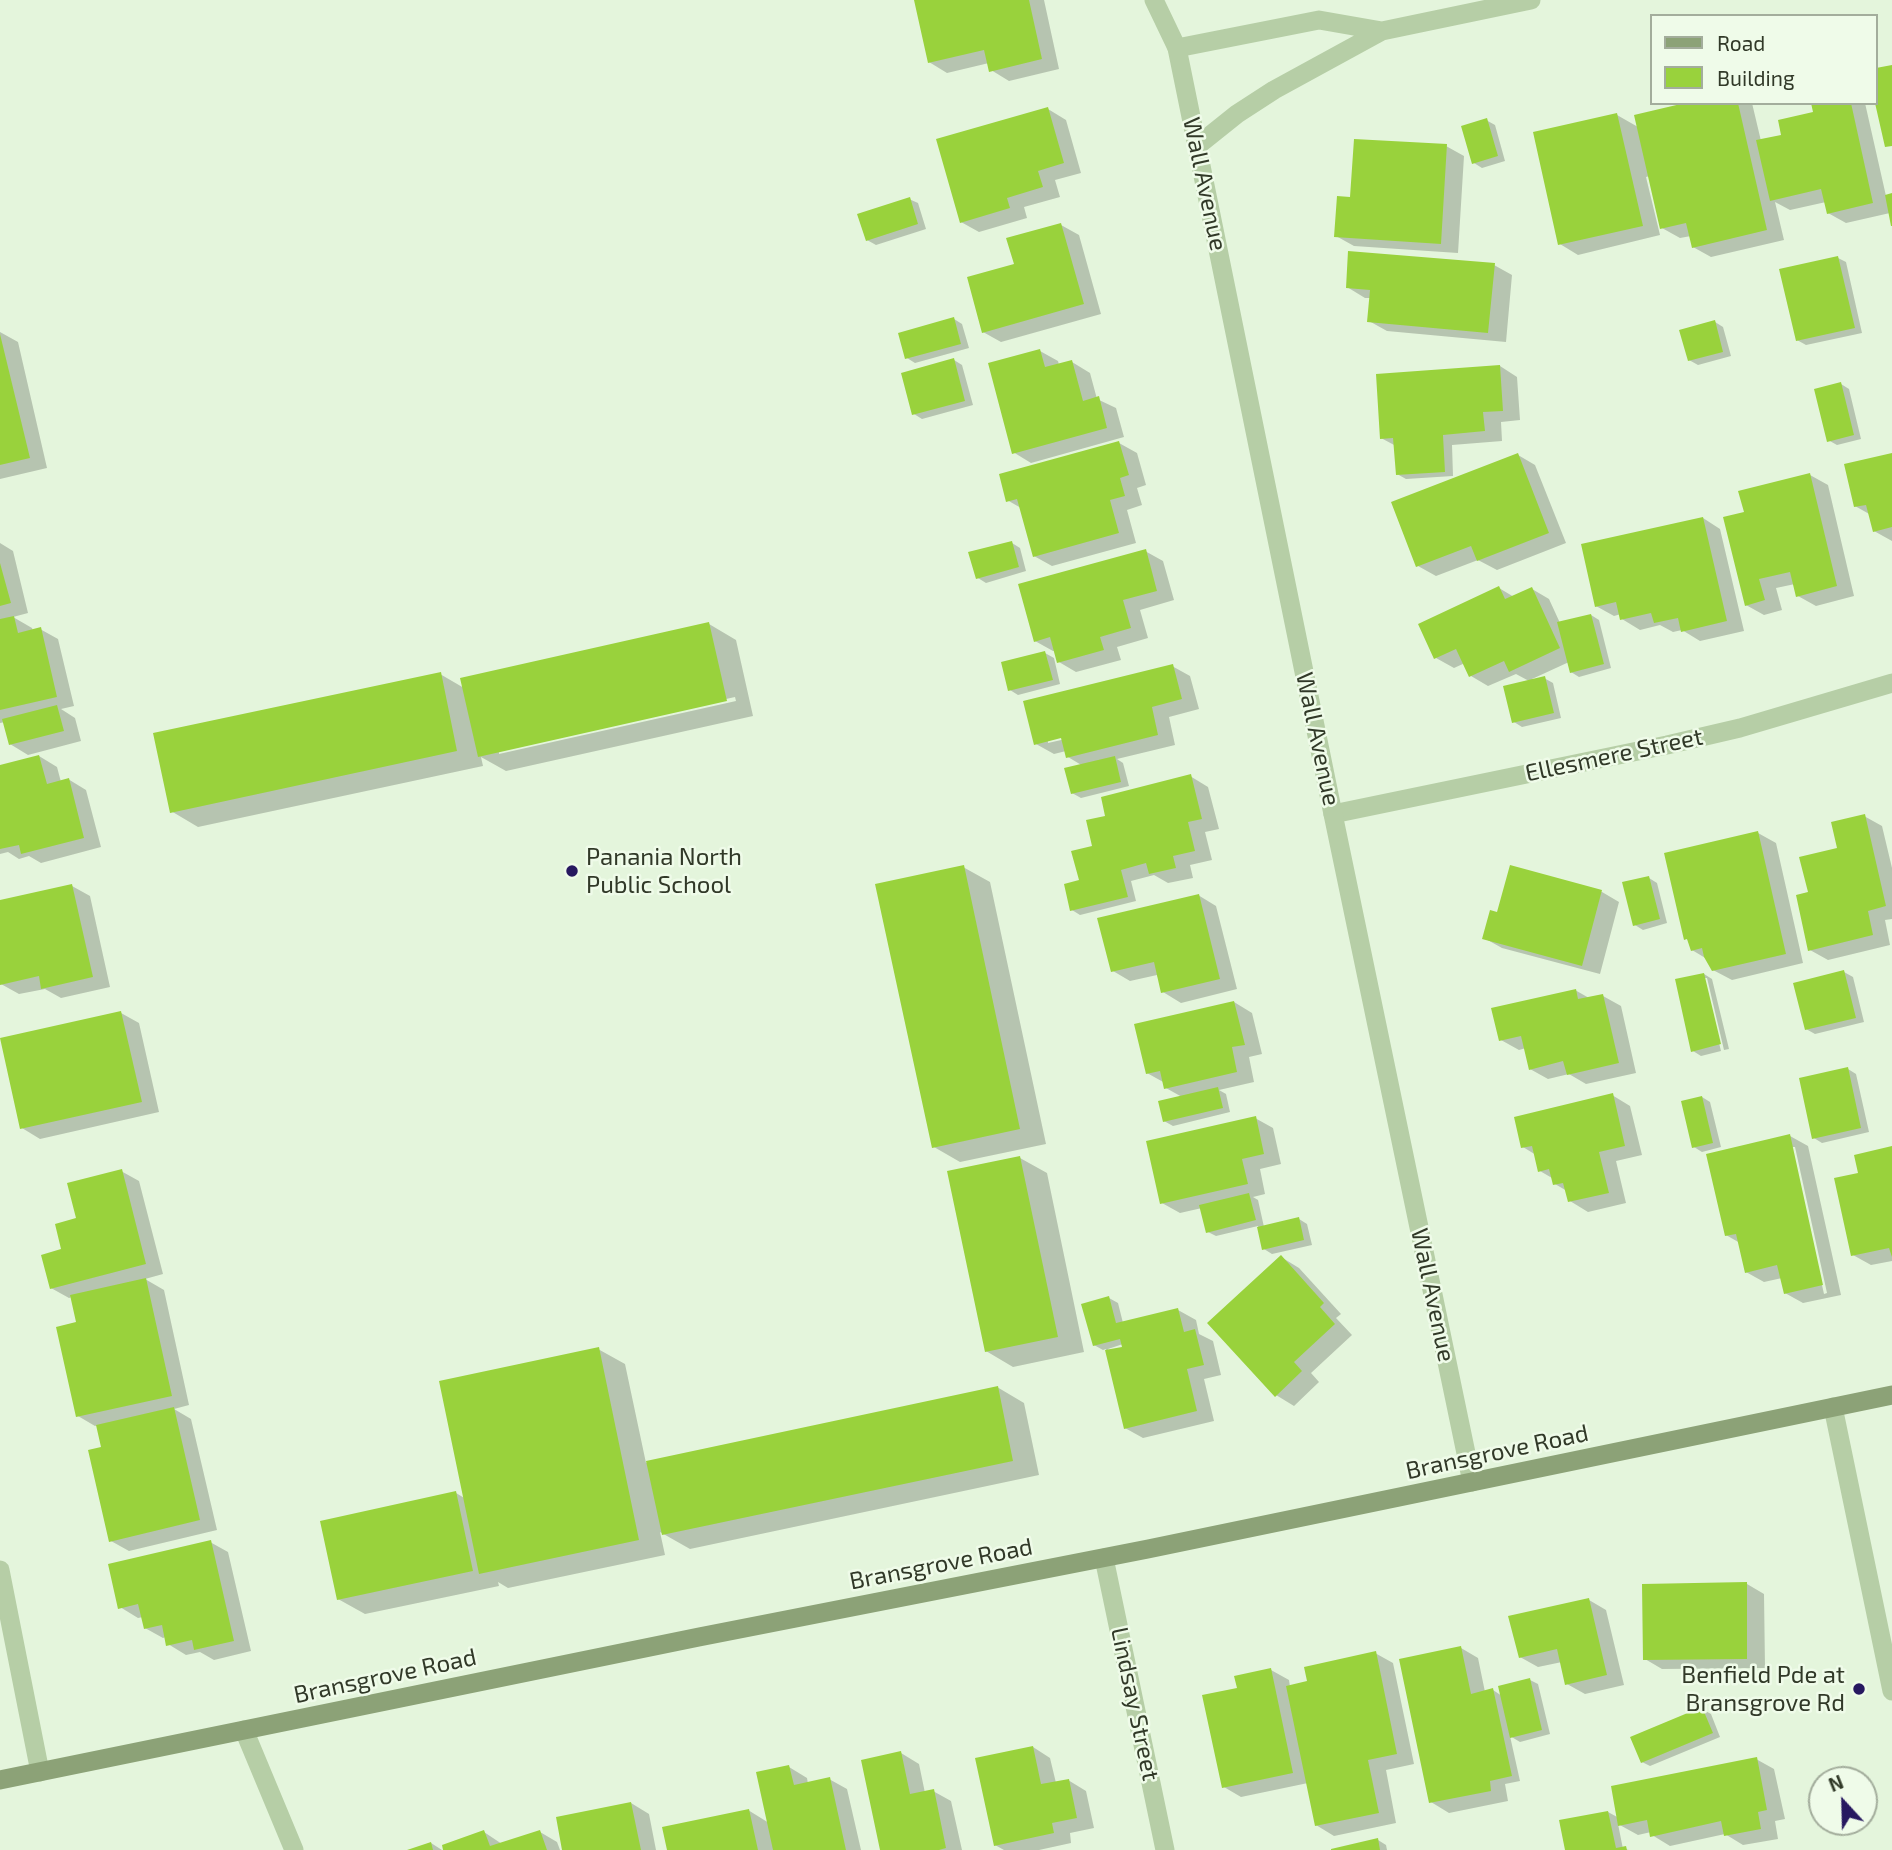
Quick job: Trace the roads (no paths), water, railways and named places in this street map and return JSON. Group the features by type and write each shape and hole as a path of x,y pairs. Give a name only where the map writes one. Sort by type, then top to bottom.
{"main road":[{"name":"Bransgrove Road","path":"0,1780 699,1637 1104,1558 1892,1395"}],"street":[{"name":"Wall Avenue","path":"1154,0 1177,48 1472,1482"},
{"path":"1197,146 1237,114 1275,90 1381,31 1531,0"},
{"path":"1177,48 1319,20 1381,31"},
{"name":"Ellesmere Street","path":"1333,814 1740,728 1892,683"},
{"path":"1833,1407 1892,1690"},
{"name":"Lindsay Street","path":"1104,1558 1165,1850"},
{"path":"0,1570 40,1772"},
{"path":"244,1730 294,1850"}],"place":[{"name":"Panania North Public School","path":"572,871"},
{"name":"Benfield Pde at Bransgrove Rd","path":"1859,1689"}]}
